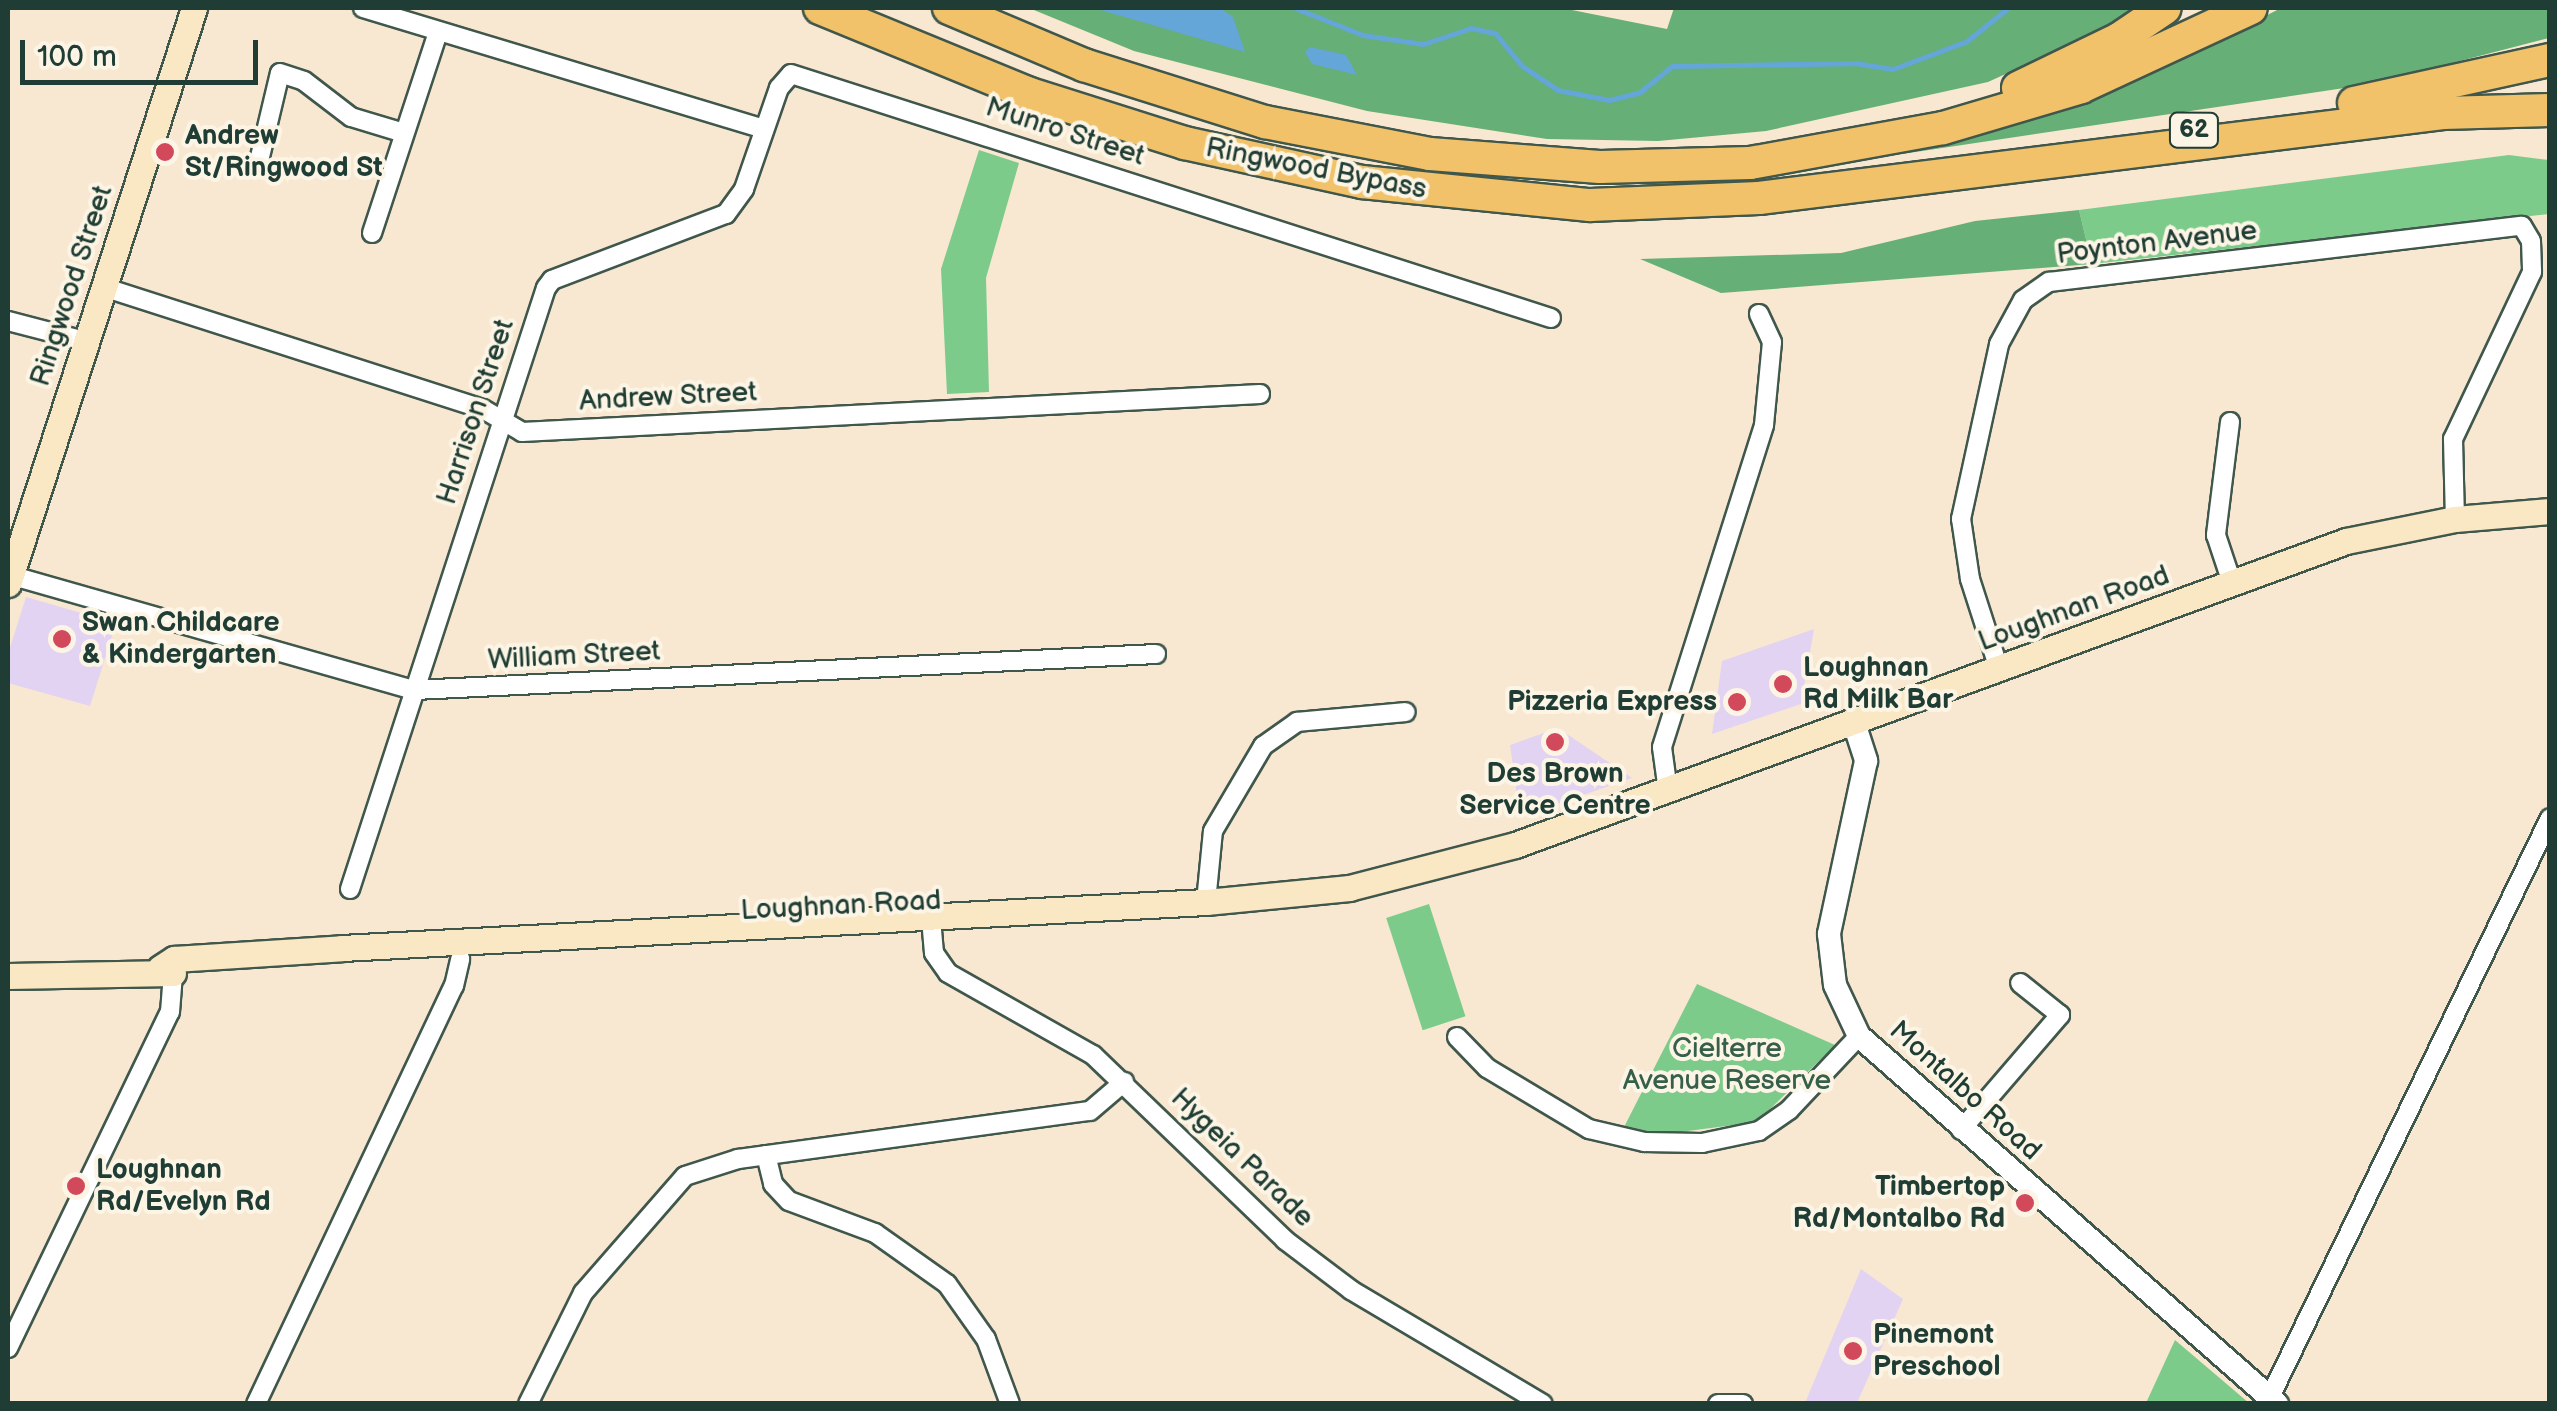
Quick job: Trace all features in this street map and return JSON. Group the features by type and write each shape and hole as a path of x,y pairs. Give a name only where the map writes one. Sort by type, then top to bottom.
{"highway":[{"name":"Ringwood Bypass","path":"820,8 1128,127 1362,182 1590,205 1706,203 1836,189"},
{"name":"Ringwood Bypass","path":"949,8 1168,95 1332,138 1535,166 1662,165"},
{"path":"1662,165 1750,163 1943,128 2082,87 2216,28 2251,8"},
{"path":"1662,165 1830,142 1940,116 2030,82 2156,14"},
{"name":"62","path":"1836,189 2382,98 2550,60"},
{"path":"1836,189 2484,108 2550,110"}],"main road":[{"name":"Ringwood Street","path":"9,579 194,8"},
{"name":"Loughnan Road","path":"170,967 460,958 1336,903 1425,884 1515,845 2346,542 2455,519 2550,511"},
{"name":"Loughnan Road","path":"8,976 1206,902 1349,888 1515,845"}],"street":[{"path":"363,8 764,130"},
{"path":"372,234 438,32"},
{"path":"260,162 280,73 304,81 352,117 404,132"},
{"name":"Harrison Street","path":"350,889 502,420 552,280 726,214 744,189 764,130 791,74"},
{"name":"Munro Street","path":"791,74 1550,318"},
{"name":"Poynton Avenue","path":"1999,669 1970,579 1962,519 1999,344 2023,300 2048,282 2506,224 2528,232 2532,272 2453,439 2455,519"},
{"name":"Andrew Street","path":"103,287 532,432 1260,394"},
{"path":"1668,792 1662,747 1764,425 1772,342 1758,314"},
{"path":"8,321 86,342"},
{"path":"2230,422 2216,535 2232,583"},
{"name":"William Street","path":"9,579 415,690 1156,654"},
{"path":"1206,902 1213,831 1263,746 1297,722 1406,712"},
{"name":"Montalbo Road","path":"1854,722 1866,760 1829,934 1835,985 1859,1036 1961,1130 2273,1400"},
{"path":"2273,1400 2550,818"},
{"name":"Hygeia Parade","path":"932,930 934,953 948,973 1082,1048 1124,1082 1285,1240 1382,1310 1542,1404"},
{"path":"256,1404 454,986 460,958"},
{"path":"8,1348 170,1012 170,967"},
{"path":"1961,1130 2060,1015 2020,983"},
{"path":"1456,1037 1487,1068 1589,1129 1644,1142 1702,1143 1760,1131 1789,1110 1859,1036"},
{"path":"528,1404 583,1293 667,1190 704,1167 1090,1111 1124,1082"},
{"path":"766,1155 780,1194 876,1234 946,1284 986,1339 1010,1404"},
{"path":"1718,1404 1742,1404"}],"shaded area":[{"name":"Swan Childcare & Kindergarten","path":"26,597 116,623 90,706 8,683 8,654"},
{"path":"1814,629 1801,704 1712,734 1722,661"},
{"path":"1558,728 1632,778 1520,817 1510,745"},
{"name":"Pinemont Preschool","path":"1861,1269 1903,1299 1857,1403 1805,1403"}],"green space":[{"path":"1029,8 1562,8 1667,29 1674,8 2132,8 2102,30 1988,82 1766,131 1658,141 1547,139 1367,111 1134,51"},
{"path":"2281,8 2549,8 2549,38 2371,84 1902,154 2158,71"},
{"path":"979,150 1019,163 986,278 989,392 947,394 941,269"},
{"path":"2509,155 2549,160 2549,214 2092,264 2079,210"},
{"path":"2079,210 2092,264 1721,293 1640,259 1841,253 1975,221"},
{"path":"1429,904 1465,1016 1423,1030 1386,918"},
{"name":"Cielterre Avenue Reserve","path":"1697,984 1835,1045 1757,1122 1657,1135 1623,1129"},
{"path":"2175,1340 2249,1403 2146,1403"}],"water":[{"path":"1094,8 1220,8 1233,17 1245,52"},
{"path":"1310,47 1346,55 1357,75 1312,64 1305,52"}],"waterway":[{"path":"1295,8 1363,35 1423,44 1471,28 1495,33 1522,66 1558,90 1609,100 1640,92 1672,66 1855,63 1893,69 1967,41 2008,8"}],"place":[{"name":"Andrew St/Ringwood St","path":"165,152"},
{"name":"Swan Childcare & Kindergarten","path":"62,639"},
{"name":"Loughnan Rd Milk Bar","path":"1783,684"},
{"name":"Pizzeria Express","path":"1737,702"},
{"name":"Des Brown Service Centre","path":"1555,742"},
{"name":"Loughnan Rd/Evelyn Rd","path":"76,1186"},
{"name":"Timbertop Rd/Montalbo Rd","path":"2025,1203"},
{"name":"Pinemont Preschool","path":"1853,1351"}]}
